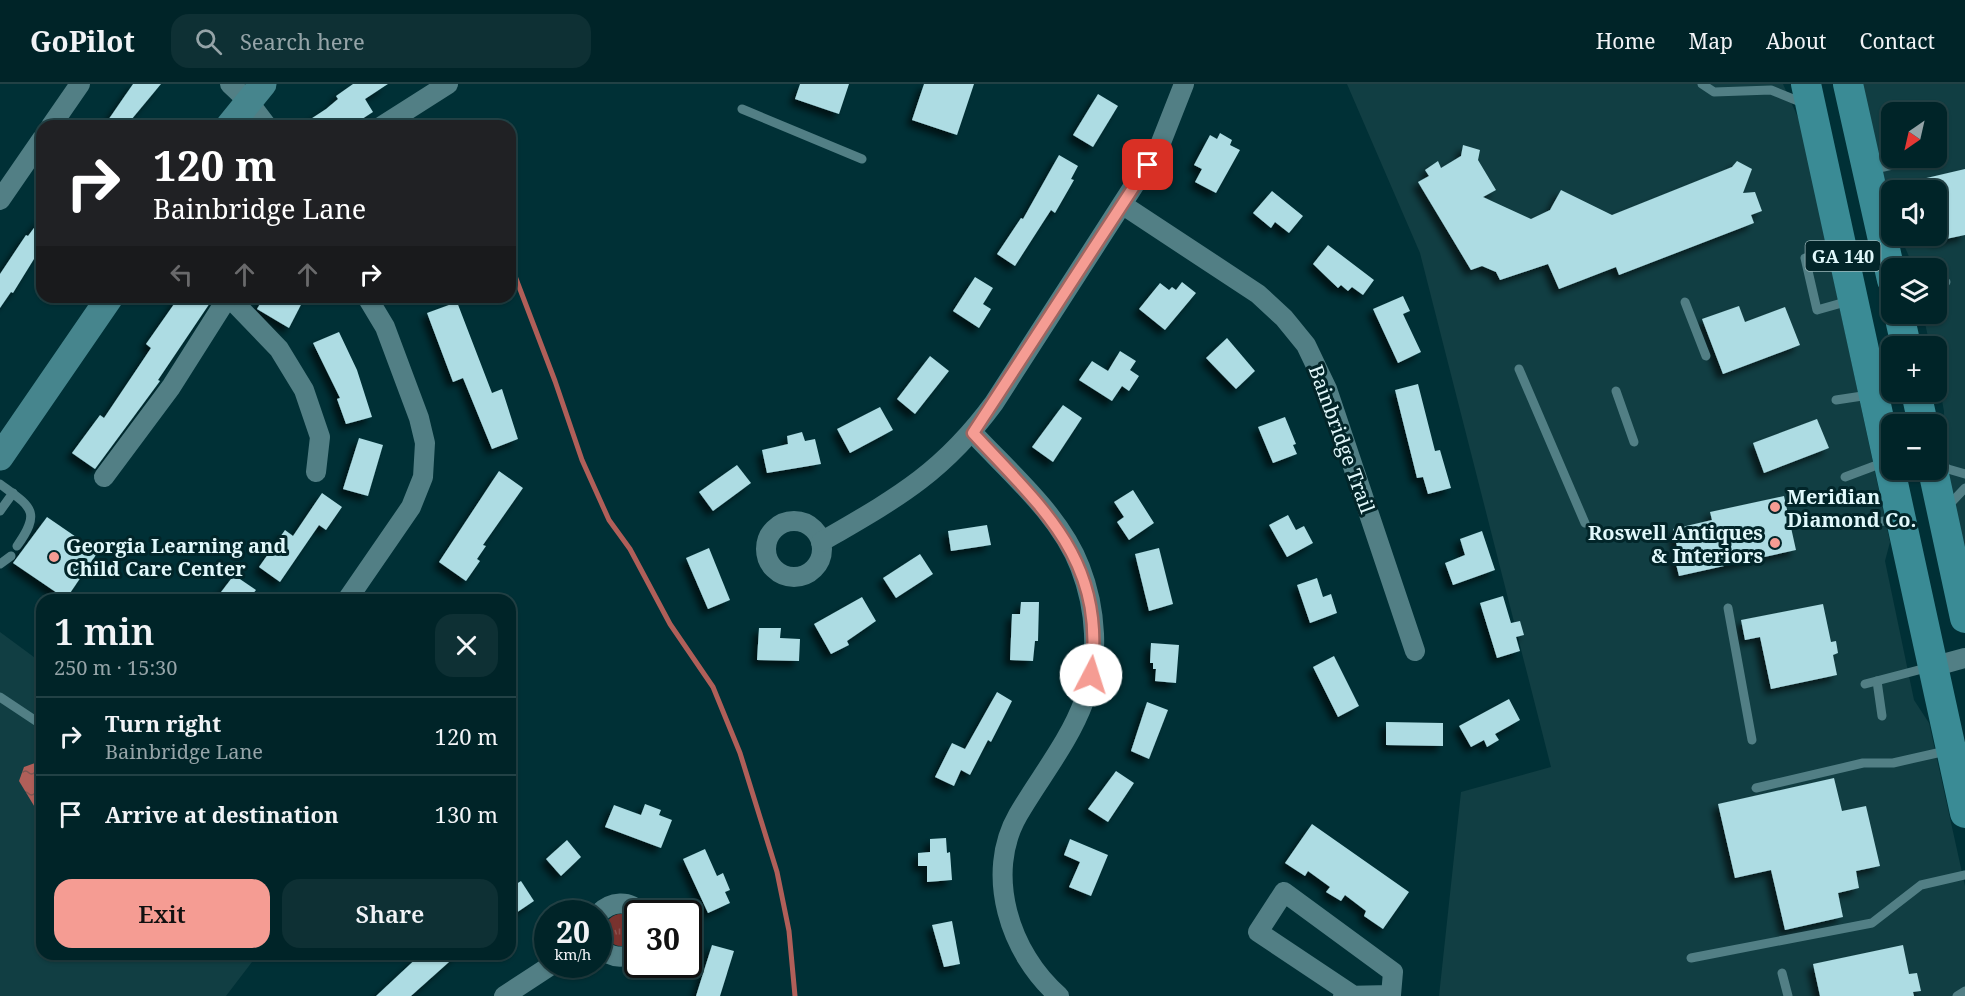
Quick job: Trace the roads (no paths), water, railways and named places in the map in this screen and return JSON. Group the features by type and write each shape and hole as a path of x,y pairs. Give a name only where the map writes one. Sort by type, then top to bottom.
{"main road":[{"name":"GA 140","path":"1848,84 1887,258"},
{"name":"GA 140","path":"1809,96 1881,430"},
{"name":"GA 140","path":"1888,480 1889,520 1932,667 1965,813"},
{"path":"1935,480 1965,618"}],"street":[{"path":"55,120 80,84"},
{"path":"391,120 448,84"},
{"path":"821,542 908,491 942,464 973,433 1160,145 1184,84"},
{"path":"232,120 247,90"},
{"path":"247,90 264,120"},
{"path":"0,200 36,148"},
{"name":"Bainbridge Trail","path":"1123,205 1258,294 1284,318 1306,345 1327,389 1415,651"},
{"path":"0,458 106,303"},
{"path":"104,477 171,387 224,303"},
{"path":"234,303 279,349 304,390 320,437 316,472"},
{"path":"351,594 411,507 423,477 425,443 419,418 385,327 371,303"},
{"path":"973,433 1061,532 1080,566 1092,607 1094,652 1085,700 1068,736 1017,817 1007,844 1003,875 1007,915 1021,951 1044,984 1059,996"},
{"path":"1932,667 1965,658"},
{"path":"1284,892 1393,972 1392,994 1347,995 1258,932 1284,892"},
{"path":"504,996 534,976"}],"lane":[{"path":"1702,84 1714,92 1758,87 1786,94 1809,96"},
{"path":"742,109 862,159"},
{"path":"1868,171 1881,168"},
{"path":"1685,302 1706,356"},
{"path":"1519,369 1586,523"},
{"path":"1616,391 1634,442"},
{"path":"1836,400 1873,394"},
{"path":"1845,477 1881,464"},
{"path":"1947,468 1965,474"},
{"path":"0,484 26,503 33,519 17,546"},
{"path":"1944,520 1949,506 1965,488"},
{"path":"0,512 13,493"},
{"path":"0,564 11,556"},
{"path":"1728,608 1752,740"},
{"path":"1865,684 1932,667"},
{"path":"1877,681 1882,716"},
{"path":"0,697 36,721"},
{"path":"1756,788 1863,763 1893,763 1952,750"},
{"path":"1691,958 1872,923 1921,885 1965,875"},
{"path":"1782,973 1788,996"},
{"path":"1957,996 1965,991"}],"water":[{"path":"36,763 36,809 19,781 24,767"}],"waterway":[{"path":"516,279 582,460 609,520 630,549 670,624 713,687 740,753 777,872 789,931 795,996"}],"place":[{"name":"Meridian Diamond Co.","path":"1775,507"},
{"name":"Roswell Antiques & Interiors","path":"1775,543"},
{"name":"Georgia Learning and Child Care Center","path":"54,557"}]}
